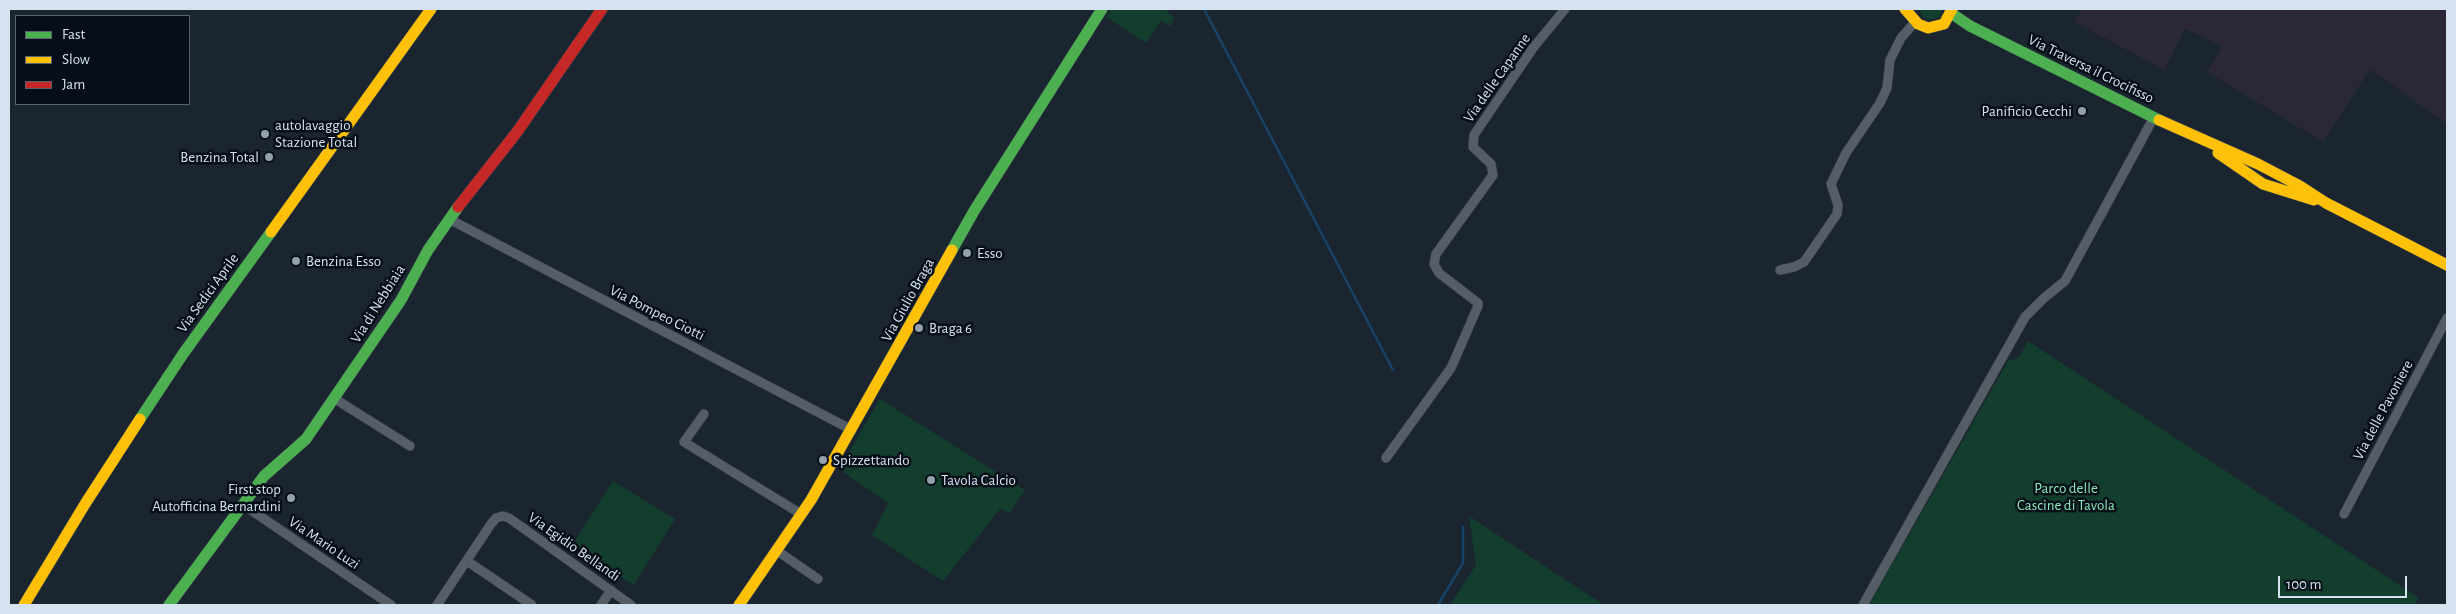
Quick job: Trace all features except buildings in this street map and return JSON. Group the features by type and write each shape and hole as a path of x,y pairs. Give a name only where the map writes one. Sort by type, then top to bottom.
{"street":[{"name":"Via Sedici Aprile","path":"24,605 85,504 183,354 431,9"},
{"name":"Via di Nebbiaia","path":"169,605 264,476 306,439 401,300 428,250 449,219 517,132 602,9"},
{"name":"Via Giulio Braga","path":"739,605 801,514 852,430 974,211 1102,9"},
{"name":"Via delle Capanne","path":"1386,458 1451,368 1478,306 1478,303 1439,273 1434,264 1436,254 1493,175 1491,164 1473,147 1474,135 1533,48 1565,9"},
{"name":"Via Traversa il Crocifisso","path":"1944,24 1951,11 1970,26 2198,139 2263,184 2326,203 2447,265"},
{"name":"Via Traversa il Crocifisso","path":"1910,14 1928,28 1944,24 1970,26"},
{"path":"1780,270 1794,267 1804,262 1837,214 1838,205 1831,184 1846,153 1880,103 1887,88 1890,60 1910,14"},
{"path":"1863,605 2024,317 2066,281 2154,117"},
{"name":"Via Pompeo Ciotti","path":"449,219 852,430"},
{"name":"Via delle Pavoniere","path":"2344,514 2447,318"},
{"path":"335,399 410,446"},
{"path":"704,414 684,442 801,514"},
{"name":"Via Mario Luzi","path":"242,504 391,605"},
{"name":"Via Egidio Bellandi","path":"467,561 491,524 498,517 508,518 631,605"},
{"path":"776,550 818,579"},
{"path":"438,605 467,561 532,605"},
{"path":"601,605 611,590"}],"shaded area":[{"path":"2081,9 2447,9 2447,124 2370,69 2323,142 2207,72 2222,46 2185,29 2164,70 2075,22"}],"green space":[{"path":"1111,9 1169,9 1167,12 1175,18 1170,26 1161,21 1146,43 1106,17"},
{"path":"1918,9 1943,9 1940,17 1930,20 1923,17"},
{"name":"Parco delle Cascine di Tavola","path":"2028,341 2419,598 2414,605 1869,605 2008,361 2019,357"},
{"name":"Tavola Calcio","path":"880,399 1025,490 1010,513 1000,509 943,581 872,535 888,503 839,469"},
{"path":"613,481 675,519 634,585 571,547"},
{"path":"1469,516 1604,605 1450,605 1476,565"}],"waterway":[{"path":"1204,9 1393,370"},
{"path":"1438,605 1463,563 1463,527"}],"traffic: fast":[{"path":"952,250 974,211 1102,9"},
{"path":"1951,13 1970,26 2159,120"},
{"path":"169,605 264,476 306,439 401,300 428,250 458,207"},
{"path":"140,419 183,354 271,232"}],"traffic: slow":[{"path":"271,232 431,9"},
{"path":"1905,9 1918,24 1928,28 1944,24 1952,9"},
{"path":"2159,120 2258,164 2300,186 2326,203 2447,265"},
{"path":"2218,153 2263,184 2314,200"},
{"path":"739,605 811,500 952,250"},
{"path":"24,605 85,504 140,419"}],"traffic: jam":[{"path":"458,207 517,132 602,9"}],"place":[{"name":"Panificio Cecchi","path":"2082,111"},
{"name":"autolavaggio Stazione Total","path":"265,134"},
{"name":"Benzina Total","path":"269,157"},
{"name":"Esso","path":"967,253"},
{"name":"Benzina Esso","path":"296,261"},
{"name":"Braga 6","path":"919,328"},
{"name":"Spizzettando","path":"823,460"},
{"name":"Tavola Calcio","path":"931,480"},
{"name":"First stop Autofficina Bernardini","path":"291,498"}]}
